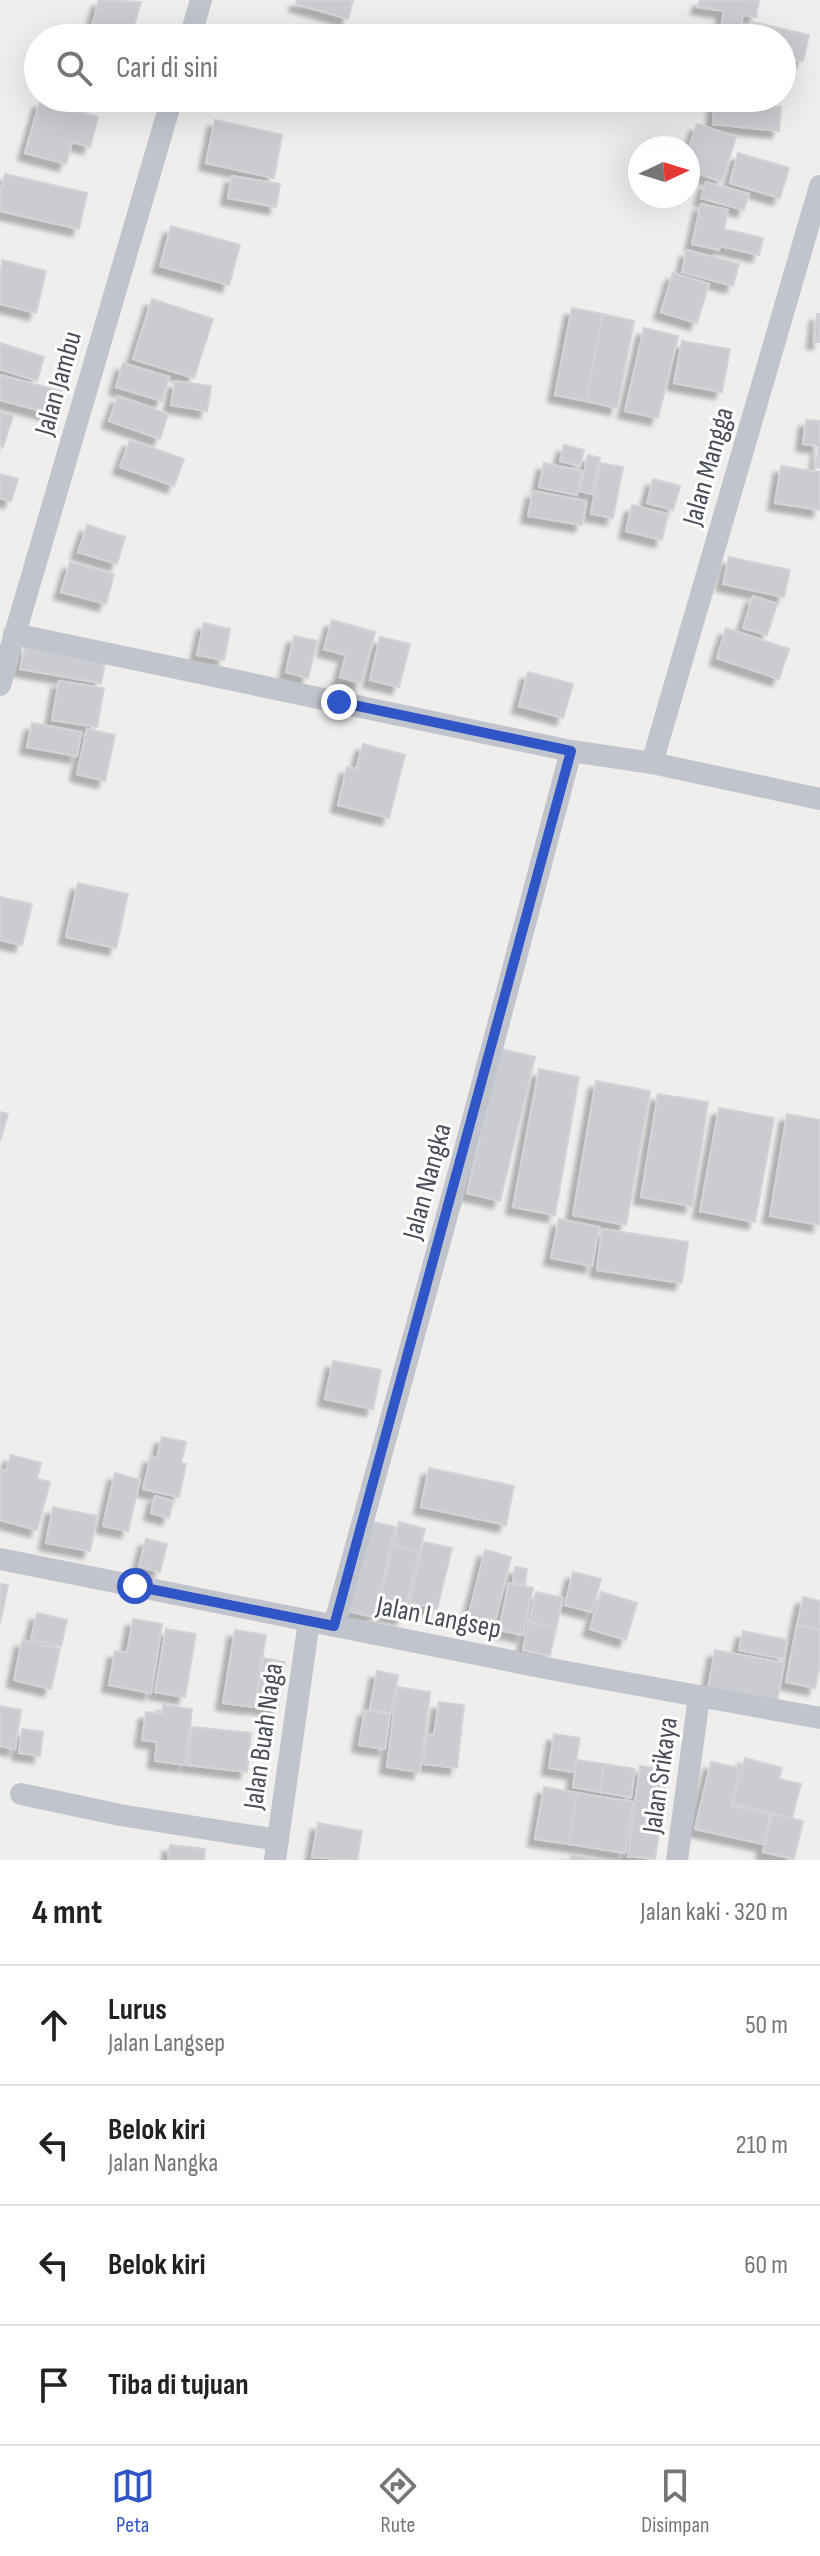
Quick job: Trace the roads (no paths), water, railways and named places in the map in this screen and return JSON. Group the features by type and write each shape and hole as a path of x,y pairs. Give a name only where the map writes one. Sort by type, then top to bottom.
{"street":[{"path":"194,24 201,0"},
{"name":"Jalan Jambu","path":"0,685 168,112"},
{"name":"Jalan Mangga","path":"652,763 820,186"},
{"path":"14,634 571,751 652,763 820,799"},
{"name":"Jalan Nangka","path":"334,1626 465,1153 571,751"},
{"name":"Jalan Langsep","path":"0,1559 699,1697 820,1718"},
{"name":"Jalan Buah Naga","path":"277,1850 309,1621"},
{"name":"Jalan Srikaya","path":"677,1860 699,1697"},
{"path":"21,1794 277,1850"}]}
